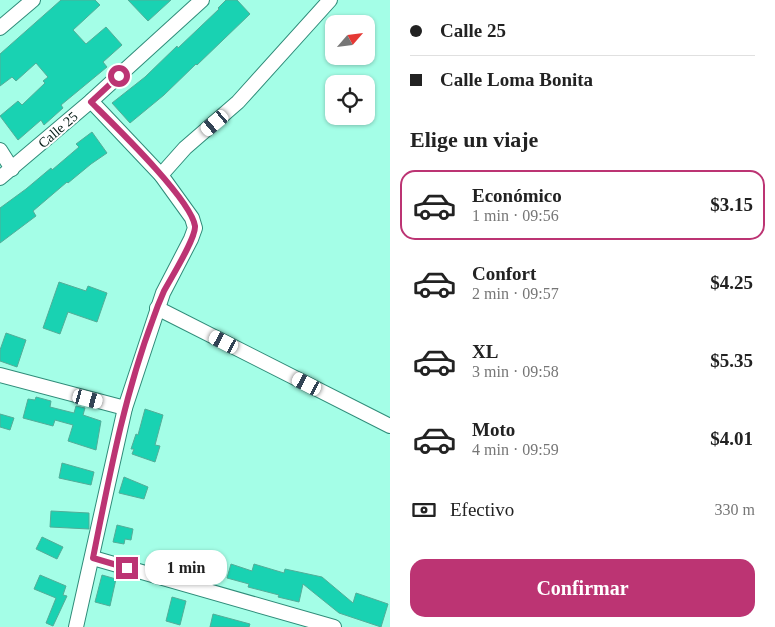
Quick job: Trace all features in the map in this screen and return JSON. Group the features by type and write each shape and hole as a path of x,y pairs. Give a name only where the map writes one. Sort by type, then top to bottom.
{"street":[{"path":"0,28 33,0"},
{"name":"Calle 25","path":"0,178 91,102 202,0"},
{"path":"161,175 185,148 238,102 330,0"},
{"path":"76,627 93,558 125,408 157,308 195,228 192,218 161,175 91,102"},
{"path":"0,150 12,169"},
{"path":"157,308 390,426"},
{"path":"0,375 125,408"},
{"path":"93,558 334,627"}],"building":[{"path":"61,0 95,0 100,5 73,30 86,44 106,27 122,45 103,62 107,67 61,105 63,108 44,125 41,120 18,140 0,116 18,101 22,105 45,83 43,81 48,77 36,63 16,81 12,77 0,86 0,54"},
{"path":"128,0 171,0 148,21"},
{"path":"226,0 237,0 250,14 164,95 130,123 112,103 145,77 177,46 178,48"},
{"path":"92,132 107,153 67,182 33,211 36,216 0,243 0,208 51,168 52,170 79,147 76,144"},
{"path":"59,282 86,291 88,286 107,293 97,322 68,312 60,334 43,328"},
{"path":"6,333 26,340 17,367 0,361 0,350"},
{"path":"36,397 51,401 50,407 74,413 76,406 85,408 83,415 101,421 96,450 68,441 73,425 55,420 53,426 23,418 28,399 35,400"},
{"path":"145,409 163,415 155,445 160,446 155,462 132,454 134,449 131,449 136,434 138,435"},
{"path":"0,414 14,418 10,430 0,427"},
{"path":"62,463 94,472 91,485 59,478"},
{"path":"124,477 148,487 144,499 119,493"},
{"path":"51,511 89,513 89,529 50,527"},
{"path":"117,525 133,529 131,540 125,539 124,544 113,542"},
{"path":"42,537 63,547 57,559 36,549"},
{"path":"231,564 252,571 254,564 284,573 285,569 322,577 353,603 356,593 388,604 381,627 339,613 303,584 299,602 248,587 249,584 227,578"},
{"path":"40,575 66,586 63,595 67,596 53,626 46,623 56,598 34,589"},
{"path":"102,575 116,579 110,606 95,602"},
{"path":"172,597 186,601 180,625 166,621"},
{"path":"213,614 250,624 249,627 210,627"}],"route":[{"path":"119,76 91,102 161,175 192,218 195,228 152,320 125,408 97,535 93,558 127,568"}]}
